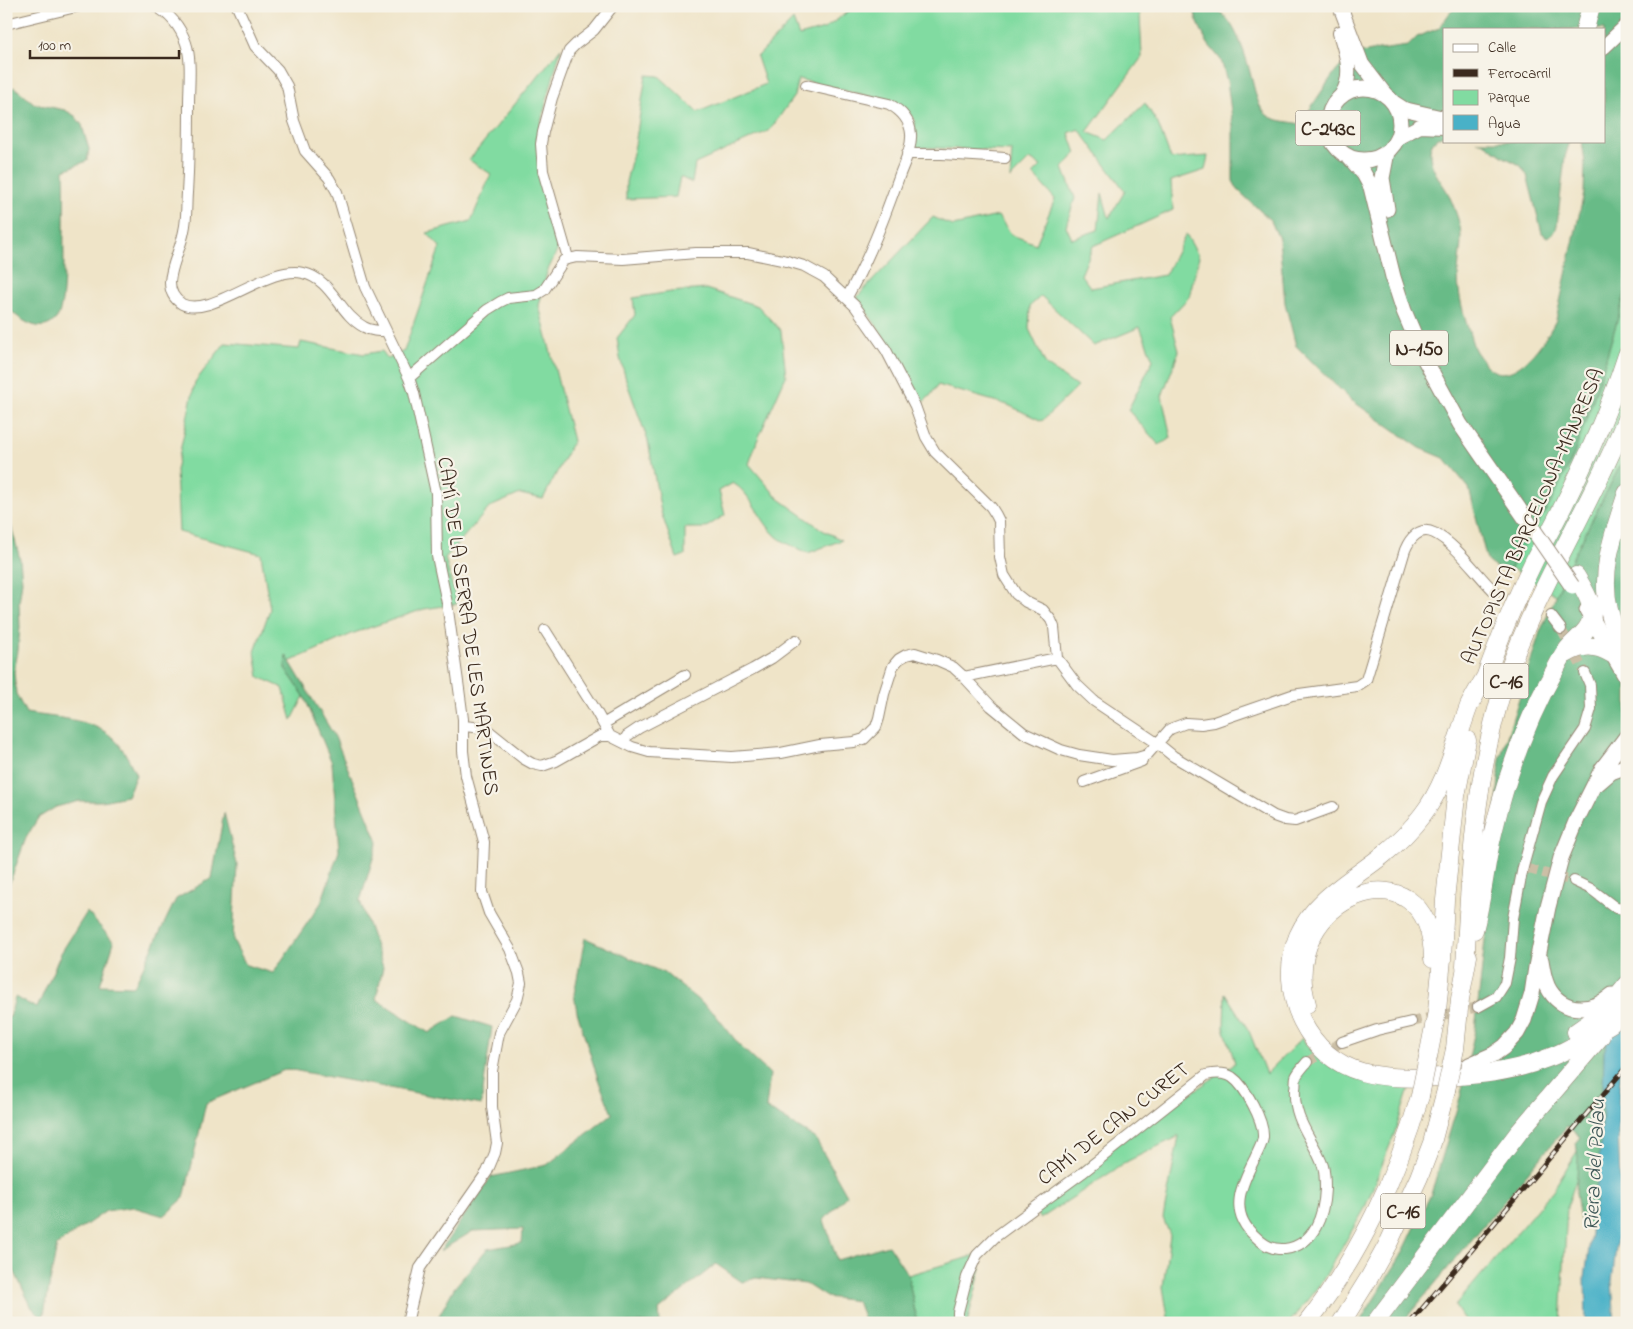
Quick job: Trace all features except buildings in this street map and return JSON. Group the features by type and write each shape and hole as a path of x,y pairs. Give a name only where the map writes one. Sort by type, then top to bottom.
{"highway":[{"path":"1585,28 1591,6"},
{"name":"AUTOPISTA BARCELONA-MANRESA","path":"1429,1052 1437,1011 1456,796 1474,712 1486,676 1533,563 1559,515 1600,429 1627,355"},
{"name":"C-16","path":"1341,1323 1389,1242 1419,1177 1432,1143 1446,1090 1455,1049 1465,967 1472,842 1478,796 1494,718 1525,630 1575,525 1594,490 1627,417"},
{"path":"1565,655 1576,648 1584,646 1620,652 1609,611 1606,586 1609,553 1627,492"},
{"path":"1465,967 1480,908 1492,835 1504,792 1524,736 1555,669 1570,646 1589,627 1592,619 1592,607 1574,581"},
{"path":"1486,676 1470,705 1444,778 1424,812 1410,830 1393,846 1328,896 1304,924 1298,936 1291,971 1293,996 1297,1009 1306,1029 1325,1052 1342,1064 1354,1070 1376,1076 1409,1078 1467,1076 1492,1073 1533,1064 1564,1045 1612,1023"},
{"path":"1429,1052 1434,966 1433,946 1426,921 1412,903 1392,893 1369,891 1349,898 1333,909 1320,924 1311,939 1305,958 1303,977 1305,997 1312,1015 1324,1035 1342,1051 1371,1064 1394,1068 1469,1065 1513,1058 1564,1045 1597,1018 1627,985"},
{"path":"1375,1323 1519,1132 1612,1023"},
{"name":"C-16","path":"1307,1323 1320,1307 1363,1236 1400,1156 1420,1096 1429,1052"}],"main road":[{"name":"C-243c","path":"1331,6 1339,28 1348,66 1347,85 1330,108 1327,126 1329,134 1335,146 1349,157 1360,160 1370,159 1387,152 1397,138 1400,122 1397,109 1373,80 1360,60 1340,6"},
{"path":"1608,43 1627,25"},
{"name":"C-243c","path":"1342,94 1353,89 1365,87 1377,90 1404,109 1443,118"},
{"name":"C-243c","path":"1397,138 1420,126 1443,127"},
{"name":"N-150","path":"1387,152 1382,178 1384,192 1400,273 1416,321 1458,406 1530,518"},
{"name":"N-150","path":"1349,157 1364,174 1371,187 1393,277 1404,311 1427,364 1460,424 1574,581 1594,600 1620,652 1627,680"},
{"name":"N-150","path":"1592,619 1620,652"},
{"path":"1469,1065 1504,1047 1512,1040 1521,1027 1530,1002 1552,889 1561,858 1577,819 1602,769 1625,740"},
{"path":"1594,786 1611,772 1627,766"},
{"path":"1541,941 1541,958 1546,982 1554,997 1568,1006 1581,1008 1595,1006 1627,985"},
{"path":"1612,1023 1627,1007"}],"street":[{"path":"6,24 80,6"},
{"path":"155,6 173,19 182,35 189,55 189,131 185,230 170,278 175,298 186,306 198,306 244,290 276,275 301,272 319,279 346,312 358,323 373,330 386,331"},
{"name":"CAMÍ DE LA SERRA DE LES MARTINES","path":"237,6 254,46 278,70 285,82 290,96 294,121 305,151 329,178 337,192 360,274 409,378 414,393 436,493 437,556 449,615 463,726 466,776 484,842 485,854 482,883 485,904 510,949 521,983 517,1000 499,1033 492,1071 492,1106 497,1143 495,1153 487,1172 420,1268 407,1323"},
{"path":"568,258 543,172 541,144 543,132 552,98 569,52 594,30 613,6"},
{"path":"806,85 896,107 906,118 911,132 907,154 870,251 847,297"},
{"path":"907,154 1006,158"},
{"path":"409,378 487,310 508,298 536,295 544,290 564,260 568,258 623,259 696,253 748,253 804,266 824,277 855,306 886,350 908,390 916,406 926,437 935,452 991,507 999,521 1000,557 1004,575 1016,594 1026,602 1044,610 1051,620 1057,658 1077,685 1094,700 1173,756 1274,816 1295,822 1333,807"},
{"path":"1084,782 1143,761 1170,729 1186,723 1214,722 1292,696 1357,686 1366,680 1407,544 1412,537 1421,532 1434,532 1459,552 1493,590"},
{"path":"1551,616 1561,629"},
{"path":"545,630 610,736"},
{"path":"624,742 627,736 638,728 753,669 772,658 796,640"},
{"path":"463,726 485,728 524,759 542,766 556,761 600,736 610,736 632,747 649,752 732,757 781,753 813,746 854,742 864,739 876,727 893,666 898,659 906,654 915,653 953,667 1008,720 1024,733 1039,740 1062,750 1097,758 1126,760 1148,755"},
{"path":"964,677 1057,658"},
{"path":"1478,1007 1496,997 1505,983 1510,958 1513,918 1541,802 1553,776 1585,729 1591,709 1590,685 1584,673"},
{"path":"603,724 685,675"},
{"path":"1574,881 1591,889 1616,908 1627,908"},
{"path":"1342,1042 1377,1030 1412,1022"},
{"name":"CAMÍ DE CAN CURET","path":"958,1323 958,1312 967,1278 977,1255 995,1237 1082,1173 1206,1075 1220,1073 1232,1078 1248,1096 1260,1118 1263,1137 1242,1187 1238,1207 1242,1220 1250,1232 1263,1244 1275,1250 1290,1248 1304,1242 1315,1231 1321,1218 1325,1191 1324,1167 1298,1116 1295,1096 1296,1077 1307,1062"}],"green space":[{"path":"870,6 1136,6 1140,15 1142,57 1087,132 1107,140 1145,103 1158,124 1171,159 1208,156 1205,170 1171,181 1173,210 1093,246 1081,275 1091,288 1165,275 1186,234 1199,257 1189,297 1170,317 1179,351 1162,396 1171,438 1159,445 1128,410 1153,360 1140,327 1094,346 1041,296 1030,306 1029,329 1046,365 1077,387 1042,421 1008,405 938,385 923,402 905,368 857,297 933,217 953,226 998,216 1012,235 1036,244 1055,199 1033,174 1041,166 1030,159 1010,179 1012,151 914,147 915,120 897,103 798,79 794,96 770,130 695,164 692,183 680,177 676,197 626,199 626,182 635,145 646,75 659,76 698,112 766,84 757,57 793,20 799,36 824,29 849,11","holes":["1079,129 1125,191 1109,218 1102,193 1098,230 1072,239 1066,226 1075,198 1063,168 1076,153 1069,133"]},
{"path":"1194,6 1209,6 1217,10 1232,25 1242,46 1259,105 1267,115 1281,121 1300,124 1332,76 1351,55 1408,46 1417,37 1439,28 1452,10 1459,6 1627,6 1627,287 1599,382 1574,454 1550,504 1511,568 1498,568 1487,561 1469,488 1444,458 1420,448 1351,400 1296,346 1285,303 1279,239 1271,221 1238,190 1233,181 1233,126 1227,81 1221,60 1208,44 1196,18","holes":["1443,28 1606,28 1606,142 1582,142 1585,163 1584,193 1556,320 1536,351 1526,361 1516,369 1506,373 1495,372 1485,364 1474,348 1461,303 1458,285 1461,235 1459,222 1448,193 1436,173 1430,157 1433,143 1443,136"]},
{"path":"561,48 537,137 544,200 558,249 547,272 539,306 573,441 543,499 520,494 490,507 445,558 457,604 424,609 354,633 289,662 286,656 285,668 304,696 292,720 283,688 259,677 255,652 270,609 261,554 179,532 176,470 195,382 225,343 299,349 301,342 364,354 382,351 388,359 404,351 440,247 427,233 471,221 491,174 469,160"},
{"path":"14,87 35,104 65,110 75,116 82,125 89,149 87,161 64,170 64,277 62,302 56,319 50,324 43,326 30,324 16,316 6,306 6,93"},
{"path":"1480,142 1570,142 1565,157 1557,225 1553,234 1547,237 1542,233 1527,175 1520,165 1504,157"},
{"path":"1627,287 1627,457 1624,458 1574,555 1556,595 1511,568 1550,504 1574,454 1599,382"},
{"path":"706,289 758,306 781,331 786,376 757,441 749,464 778,498 824,531 842,540 808,553 787,543 770,530 745,493 733,483 719,491 725,515 705,528 685,528 685,555 677,558 661,512 648,441 627,383 617,338 635,315 633,298"},
{"path":"1627,457 1627,977 1604,1052 1602,1126 1592,1231 1580,1220 1576,1193 1578,1158 1576,1142 1580,1137 1567,1126 1402,1323 1359,1323 1401,1256 1431,1194 1460,1098 1475,1030 1493,868 1500,759 1540,632 1574,555 1624,458"},
{"path":"6,507 20,559 22,581 19,603 18,651 14,672 16,694 26,713 72,720 104,731 120,746 136,775 127,796 102,801 79,801 56,807 38,818 26,838 6,893"},
{"path":"286,655 335,737 378,842 360,901 383,967 376,999 429,1033 456,1016 492,1027 481,1105 287,1069 206,1103 184,1198 164,1216 133,1207 106,1211 57,1245 43,1319 32,1308 6,1254 6,1017 10,1017 15,997 37,1008 61,953 87,912 114,942 100,985 134,986 176,899 212,878 224,813 237,864 233,940 246,965 273,973 321,903 339,851 332,763 304,696 285,668"},
{"path":"585,938 666,974 714,1013 741,1047 770,1074 766,1108 815,1138 847,1195 824,1220 837,1260 888,1245 908,1275 917,1323 865,1323 857,1301 826,1297 806,1284 756,1278 742,1282 716,1264 659,1310 660,1323 435,1323 454,1288 487,1249 522,1243 523,1229 473,1231 440,1251 491,1177 547,1165 612,1114 598,1079 577,1012 574,994"},
{"path":"1225,993 1249,1031 1266,1074 1302,1038 1311,1051 1330,1066 1411,1083 1394,1135 1364,1210 1321,1283 1289,1323 1169,1323 1163,1287 1170,1235 1163,1218 1179,1136 1128,1161 1040,1219 1033,1209 1083,1167 1235,1063 1224,1027"},
{"path":"1581,1145 1580,1168 1567,1207 1561,1323 1466,1323 1455,1306 1553,1190"},
{"path":"977,1255 981,1269 967,1323 917,1323 908,1275"}],"water":[{"name":"Riera del Palau","path":"1627,977 1627,1035 1623,1042 1618,1130 1621,1204 1612,1282 1615,1323 1586,1323 1585,1278 1596,1195 1602,1126 1604,1052"}],"tunnel":[{"path":"1493,590 1551,616"},
{"path":"1561,629 1585,673"},
{"path":"1528,869 1574,881"},
{"path":"1411,1022 1478,1007"},
{"path":"1307,1062 1342,1042"}],"railway":[{"path":"1410,1323 1627,1066"}]}
